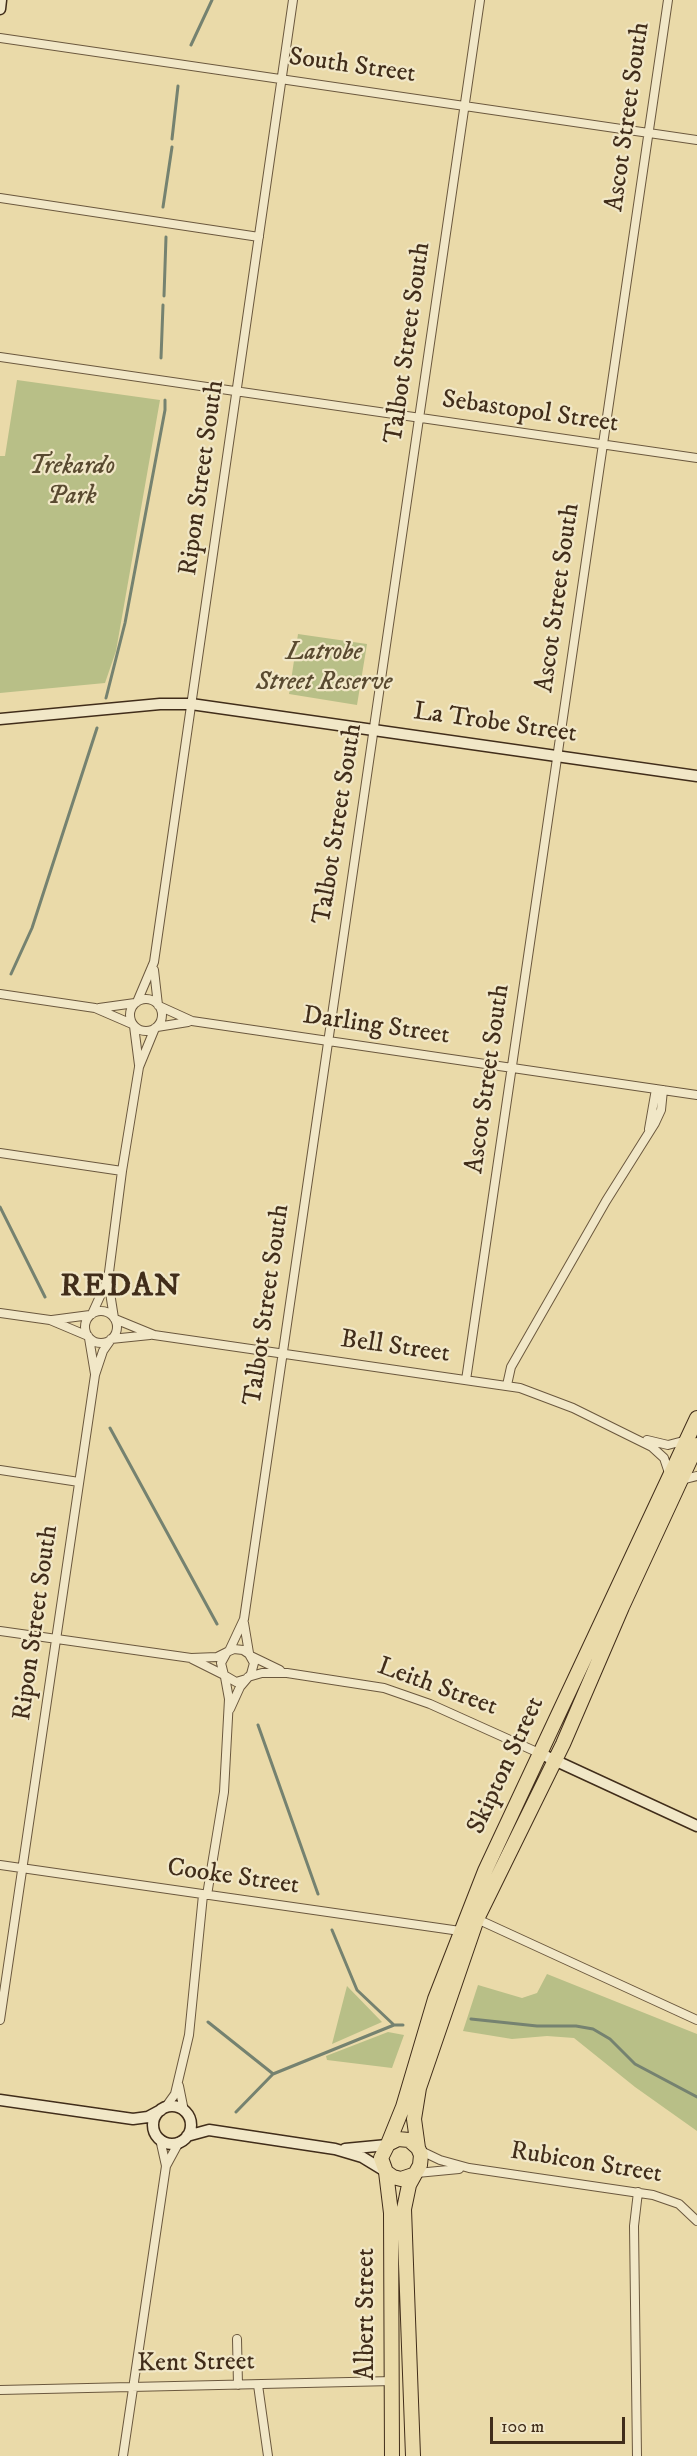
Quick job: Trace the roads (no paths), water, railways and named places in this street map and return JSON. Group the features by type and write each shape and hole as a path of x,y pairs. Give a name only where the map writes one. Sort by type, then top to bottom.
{"highway":[{"name":"Skipton Street","path":"387,2145 404,2107 435,1999 460,1931 539,1753 675,1479 692,1442 697,1418"},
{"name":"Skipton Street","path":"419,2149 414,2119 419,2088 477,1919 555,1760 675,1479"},
{"path":"404,2139 419,2149 421,2160 414,2174 401,2179 386,2172 381,2158 387,2145 404,2139"},
{"name":"Albert Street","path":"386,2172 390,2202 392,2456"},
{"name":"Albert Street","path":"413,2456 404,2210 406,2193 414,2174"}],"main road":[{"path":"0,9 1,0"},
{"name":"La Trobe Street","path":"0,719 160,704 191,704 697,776"},
{"name":"Leith Street","path":"539,1753 697,1826"},
{"path":"0,2100 132,2119 148,2117 163,2109 175,2107 209,2130 335,2149 362,2157 386,2172"},
{"path":"157,2136 153,2123 163,2109"},
{"path":"183,2139 190,2126 186,2114"},
{"path":"132,2119 169,2144 209,2130"},
{"path":"335,2149 387,2145"}],"street":[{"name":"Ripon Street South","path":"159,1005 154,962 293,0"},
{"name":"Talbot Street South","path":"250,1655 246,1647 244,1619 480,0"},
{"name":"Ascot Street South","path":"466,1380 668,0"},
{"name":"South Street","path":"0,38 697,140"},
{"path":"0,198 259,237"},
{"name":"Sebastopol Street","path":"0,357 697,458"},
{"name":"Ripon Street South","path":"136,1002 154,962"},
{"path":"0,994 95,1008 144,1031 156,1028"},
{"path":"50,1320 99,1343 111,1340 117,1329 108,1280 122,1171 139,1067 162,1016 159,1005 148,999 95,1008"},
{"path":"136,1002 130,1013 139,1067"},
{"name":"Darling Street","path":"159,1005 192,1021 660,1089 697,1092"},
{"name":"Darling Street","path":"156,1028 192,1021"},
{"path":"507,1385 511,1367 606,1201 660,1113 660,1089"},
{"path":"0,1153 122,1171"},
{"path":"89,1337 85,1326 108,1280"},
{"path":"0,1313 50,1320 104,1312 114,1319"},
{"name":"Bell Street","path":"114,1319 154,1335 507,1385 537,1394 662,1445 692,1442"},
{"name":"Bell Street","path":"111,1340 154,1335"},
{"name":"Ripon Street South","path":"89,1337 95,1375"},
{"name":"Ripon Street South","path":"0,2020 95,1375 103,1351 111,1340"},
{"name":"Bell Street","path":"623,1431 660,1453 675,1479"},
{"path":"0,1470 79,1482"},
{"path":"675,1479 697,1476"},
{"name":"Talbot Street South","path":"228,1652 244,1619"},
{"path":"0,1631 191,1658 217,1657 238,1649 250,1655 254,1667 237,1693 228,1716"},
{"path":"163,2109 175,2094 179,2082 191,2024 205,1895 223,1803 228,1693 221,1663 228,1652"},
{"name":"Leith Street","path":"250,1655 267,1666 287,1673"},
{"path":"191,1658 236,1682 247,1678"},
{"name":"Leith Street","path":"247,1678 262,1673 287,1673 372,1685 403,1693 539,1753"},
{"name":"Cooke Street","path":"0,1865 460,1931"},
{"path":"477,1919 697,2020"},
{"path":"179,2082 186,2114"},
{"path":"157,2136 166,2166"},
{"path":"123,2456 166,2166 183,2139"},
{"name":"Rubicon Street","path":"419,2149 440,2160 469,2168 638,2192 672,2201 694,2218"},
{"name":"Rubicon Street","path":"414,2174 469,2168"},
{"path":"637,2456 634,2226 638,2192"},
{"path":"237,2339 238,2385"},
{"name":"Kent Street","path":"0,2390 393,2381"},
{"path":"258,2385 268,2456"}],"waterway":[{"path":"191,45 212,0"},
{"path":"172,139 178,86"},
{"path":"163,207 172,147"},
{"path":"164,296 166,237"},
{"path":"161,358 163,305"},
{"path":"106,698 125,623 165,400"},
{"path":"11,974 32,928 97,728"},
{"path":"0,1207 45,1297"},
{"path":"110,1428 217,1624"},
{"path":"258,1725 318,1894"},
{"path":"332,1930 357,1990 394,2025 403,2025"},
{"path":"471,2019 593,2029 610,2039 635,2064 697,2097"},
{"path":"208,2022 272,2073"},
{"path":"236,2112 273,2074 394,2025"}],"district":[{"name":"REDAN","path":"121,1288"}],"park label":[{"name":"Trekardo Park","path":"72,483"},
{"name":"Latrobe Street Reserve","path":"324,669"}]}
